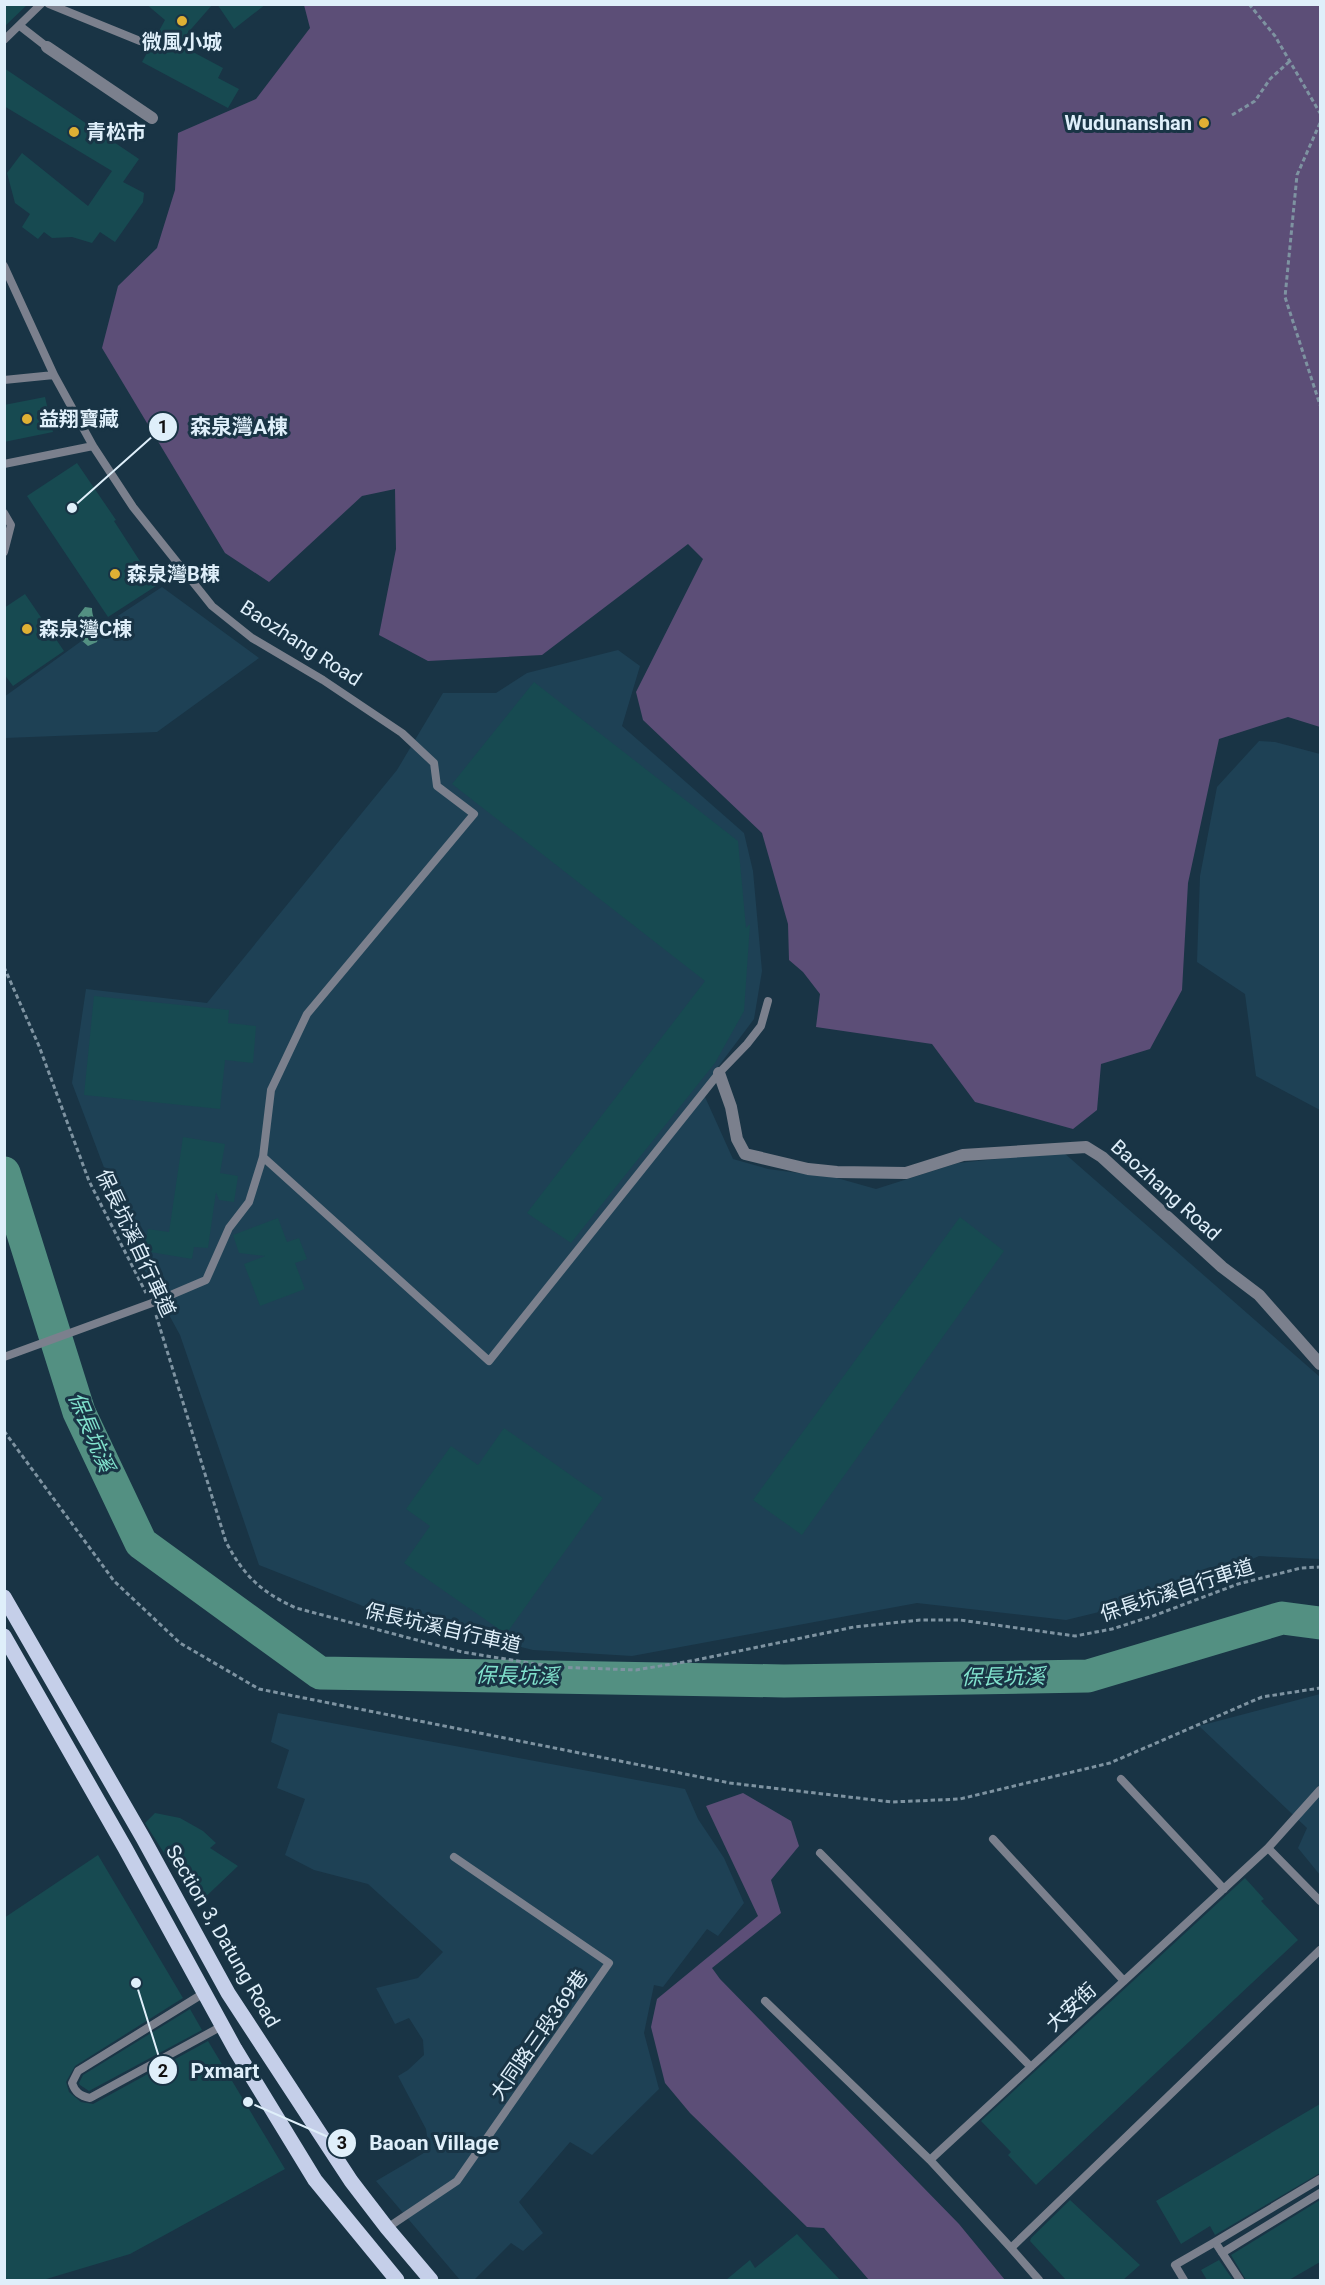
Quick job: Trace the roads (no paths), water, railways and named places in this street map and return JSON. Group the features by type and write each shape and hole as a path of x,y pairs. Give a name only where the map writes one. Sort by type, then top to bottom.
{"main road":[{"name":"Section 3, Datung Road","path":"4,1597 143,1838 228,1993 351,2181 431,2280"},
{"path":"4,1636 125,1848 222,2026 315,2180 397,2280"}],"street":[{"path":"47,46 152,118"},
{"name":"Baozhang Road","path":"719,1073 731,1107 737,1139 745,1154 784,1164 837,1172 906,1173 963,1155 1086,1147 1102,1157 1222,1267 1258,1295 1320,1364"}],"lane":[{"path":"4,40 41,4"},
{"path":"49,4 140,41"},
{"path":"20,26 47,46"},
{"name":"Baozhang Road","path":"4,266 54,375 93,446 133,507 212,606 252,638 323,680 402,734 434,763 437,786 474,814 306,1014 271,1090 262,1158"},
{"path":"4,380 54,375"},
{"path":"4,464 93,446"},
{"path":"4,513 11,525 4,552"},
{"path":"4,1357 152,1303 206,1280 229,1228 249,1202 262,1158 489,1361 719,1073 747,1044 760,1026 768,1001"},
{"path":"1121,1779 1224,1889"},
{"name":"大安街","path":"930,2160 1268,1848 1320,1790"},
{"path":"993,1839 1124,1981"},
{"path":"1268,1848 1320,1901"},
{"path":"820,1853 1031,2067"},
{"name":"大同路三段369巷","path":"387,2228 457,2181 609,1963 454,1857"},
{"path":"1011,2248 1320,1950"},
{"path":"204,1993 78,2071 72,2082 74,2089 81,2096 90,2098 222,2026"},
{"path":"765,2001 930,2160 1039,2280"},
{"path":"1184,2280 1175,2265 1320,2179"},
{"path":"1222,2253 1320,2193"},
{"path":"1215,2242 1240,2280"}],"waterway":[{"name":"保長坑溪","path":"4,1173 79,1412 141,1543 320,1673 784,1681 1088,1676 1282,1618 1320,1623"}],"place":[{"name":"微風小城","path":"182,21"},
{"name":"Wudunanshan","path":"1204,123"},
{"name":"青松市","path":"74,132"},
{"name":"益翔寶藏","path":"27,419"},
{"name":"森泉灣A棟","path":"72,508"},
{"name":"森泉灣B棟","path":"115,574"},
{"name":"森泉灣C棟","path":"27,629"},
{"name":"Pxmart","path":"136,1983"},
{"name":"Baoan Village","path":"248,2102"}]}
